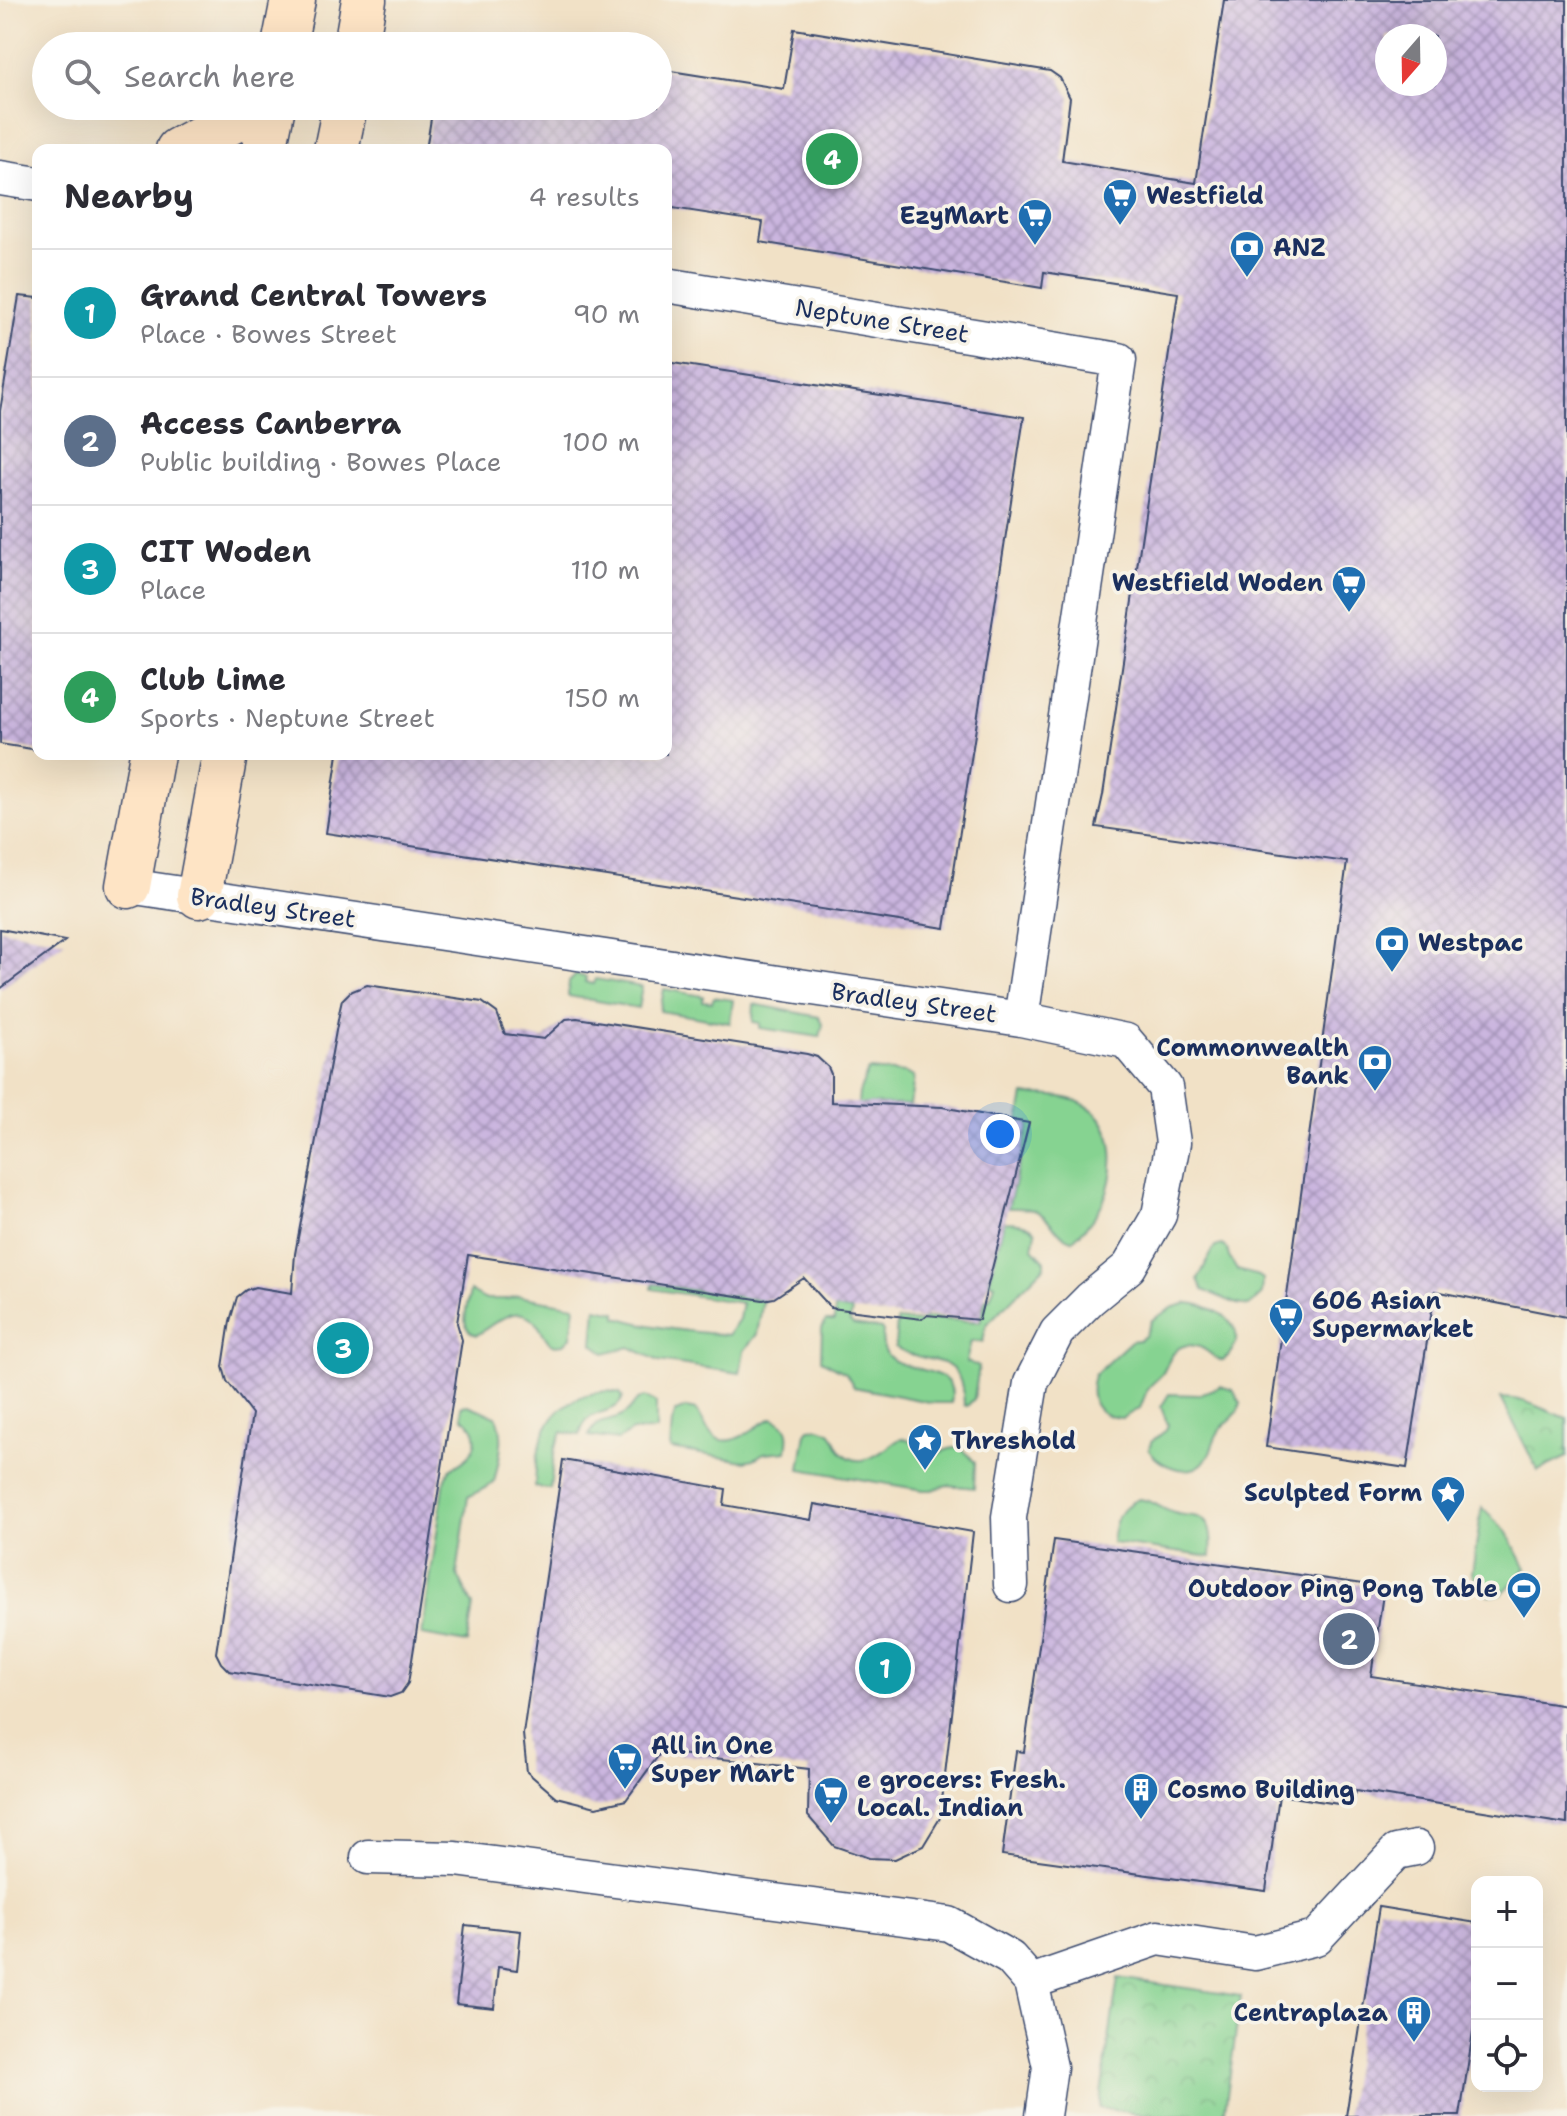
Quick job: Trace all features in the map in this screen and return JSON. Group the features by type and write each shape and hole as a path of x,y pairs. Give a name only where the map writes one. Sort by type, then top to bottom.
{"street":[{"path":"287,32 293,0"},
{"path":"358,32 364,0"},
{"path":"189,144 235,120"},
{"path":"265,144 270,120"},
{"path":"337,144 342,120"},
{"path":"0,178 32,183"},
{"name":"Neptune Street","path":"672,286 1098,356"},
{"name":"Bradley Street","path":"128,886 1021,1019 1119,360 1098,356"},
{"path":"128,886 151,760"},
{"path":"199,896 224,760"},
{"path":"1011,1585 1009,1517 1031,1383 1057,1332 1129,1267 1159,1215 1173,1143 1165,1087 1126,1041 1021,1019"},
{"path":"1031,1982 1158,1938 1255,1953 1316,1938 1396,1852 1416,1848"},
{"path":"368,1857 456,1859 949,1924 1010,1958 1031,1982 1050,2067 1043,2116"}],"green space":[{"path":"576,975 586,977 585,982 594,984 596,979 642,987 638,1008 568,996 569,982"},
{"path":"664,989 703,996 703,1001 712,1002 714,997 733,1000 730,1023 660,1011"},
{"path":"754,1004 819,1017 823,1024 820,1037 760,1028 760,1023 753,1022"},
{"path":"868,1070 905,1073 914,1077 910,1105 858,1104"},
{"path":"1024,1095 1063,1097 1085,1105 1105,1125 1110,1137 1112,1166 1106,1194 1095,1215 1073,1240 1036,1211 1008,1208 1029,1126 1019,1121"},
{"path":"1004,1222 1026,1225 1036,1232 1033,1248 1045,1261 1045,1266 986,1325 983,1342 971,1341 966,1362 979,1366 974,1399 967,1406 964,1405 962,1387 951,1367 895,1347 897,1320 919,1322 927,1318 980,1322 986,1298 990,1298 995,1284 989,1282"},
{"path":"1222,1245 1237,1270 1263,1280 1262,1294 1249,1306 1203,1290 1198,1279 1215,1247"},
{"path":"653,1284 763,1300 757,1334 744,1351 740,1373 659,1361 630,1347 605,1353 593,1344 596,1308 617,1312 617,1317 644,1324 728,1335 739,1319 742,1303 652,1289"},
{"path":"470,1291 484,1299 518,1296 575,1306 571,1337 564,1344 552,1345 537,1324 523,1314 507,1316 477,1335 465,1323"},
{"path":"1188,1303 1211,1309 1230,1322 1236,1339 1233,1350 1223,1361 1200,1347 1189,1345 1179,1348 1163,1373 1149,1387 1140,1408 1122,1418 1099,1410 1092,1391 1094,1375 1131,1341 1145,1336 1152,1320"},
{"path":"835,1308 852,1311 850,1322 853,1325 881,1329 884,1348 891,1359 944,1378 951,1388 951,1403 934,1403 854,1387 846,1373 821,1360 822,1329 826,1321 834,1321"},
{"path":"1220,1386 1233,1390 1241,1403 1218,1433 1204,1462 1198,1467 1182,1469 1166,1465 1153,1456 1149,1450 1151,1442 1168,1425 1161,1407 1169,1394 1198,1395"},
{"path":"607,1391 620,1393 623,1397 619,1404 588,1419 580,1435 562,1432 555,1447 550,1489 535,1487 539,1451 550,1422 572,1401"},
{"path":"645,1397 656,1403 656,1430 632,1431 618,1440 589,1436 597,1425 621,1417"},
{"path":"1501,1398 1528,1403 1567,1418 1567,1457 1538,1471"},
{"path":"468,1405 496,1416 501,1440 494,1483 468,1497 457,1574 473,1606 467,1643 422,1635 445,1478 451,1468 466,1458 474,1445 474,1431 462,1417 461,1406"},
{"path":"686,1408 696,1410 712,1434 722,1440 745,1435 773,1418 788,1431 787,1451 764,1453 744,1461 670,1449 676,1412"},
{"path":"809,1429 829,1431 843,1453 858,1460 873,1457 901,1438 929,1454 956,1448 968,1454 975,1463 974,1488 947,1485 923,1490 800,1469 806,1433"},
{"path":"1139,1499 1205,1521 1212,1544 1211,1557 1112,1543 1118,1516 1126,1506"},
{"path":"1482,1508 1506,1531 1526,1568 1502,1594 1488,1595 1472,1573"},
{"path":"1118,1978 1241,1996 1224,2116 1155,2116 1099,2108"}],"building":[{"name":"Westfield Woden","path":"1224,0 1567,0 1567,1317 1435,1291 1407,1468 1266,1447 1347,862 1096,827 1178,293 1044,272 1042,288 760,242 763,222 672,208 672,144 427,144 431,120 672,120 672,71 784,89 794,29 1050,71 1060,78 1070,98 1062,161 1196,183"},
{"path":"19,296 32,297 32,749 0,744 0,411"},
{"path":"672,363 1024,417 945,928 326,833 337,760 672,760"},
{"path":"0,929 65,941 0,989"},
{"path":"367,985 482,1002 497,1013 505,1034 544,1039 566,1019 577,1018 807,1054 817,1057 828,1067 831,1102 942,1107 1029,1123 979,1320 927,1315 922,1319 831,1308 804,1278 774,1298 763,1300 468,1255 457,1323 462,1340 408,1683 401,1693 390,1697 229,1671 216,1653 252,1414 227,1381 223,1367 230,1321 237,1297 246,1290 255,1287 292,1293 295,1254 342,1000 350,992"},
{"path":"563,1460 726,1489 724,1505 811,1520 814,1504 973,1532 940,1818 923,1846 895,1859 869,1858 834,1846 808,1816 809,1769 661,1752 626,1800 596,1807 556,1797 527,1772 523,1734"},
{"path":"1054,1540 1384,1587 1371,1676 1567,1706 1567,1824 1355,1791 1352,1806 1279,1795 1266,1891 1002,1855 1016,1751 1024,1752"},
{"name":"Centraplaza","path":"1379,1907 1471,1922 1471,2045 1460,2116 1346,2116"},
{"path":"465,1925 521,1931 517,1970 498,1967 494,2008 456,2004"}],"place":[{"name":"Club Lime","path":"832,159"},
{"name":"Westfield","path":"1120,227"},
{"name":"EzyMart","path":"1035,247"},
{"name":"ANZ","path":"1247,279"},
{"name":"Westfield Woden","path":"1349,614"},
{"name":"Westpac","path":"1392,974"},
{"name":"Commonwealth Bank","path":"1375,1093"},
{"name":"606 Asian Supermarket","path":"1286,1346"},
{"name":"CIT Woden","path":"343,1348"},
{"name":"Threshold","path":"925,1472"},
{"name":"Sculpted Form","path":"1448,1524"},
{"name":"Outdoor Ping Pong Table","path":"1524,1620"},
{"name":"Access Canberra","path":"1349,1639"},
{"name":"Grand Central Towers","path":"885,1668"},
{"name":"All in One Super Mart","path":"625,1791"},
{"name":"Cosmo Building","path":"1141,1821"},
{"name":"e grocers: Fresh. Local. Indian","path":"831,1825"},
{"name":"Centraplaza","path":"1414,2044"}]}
